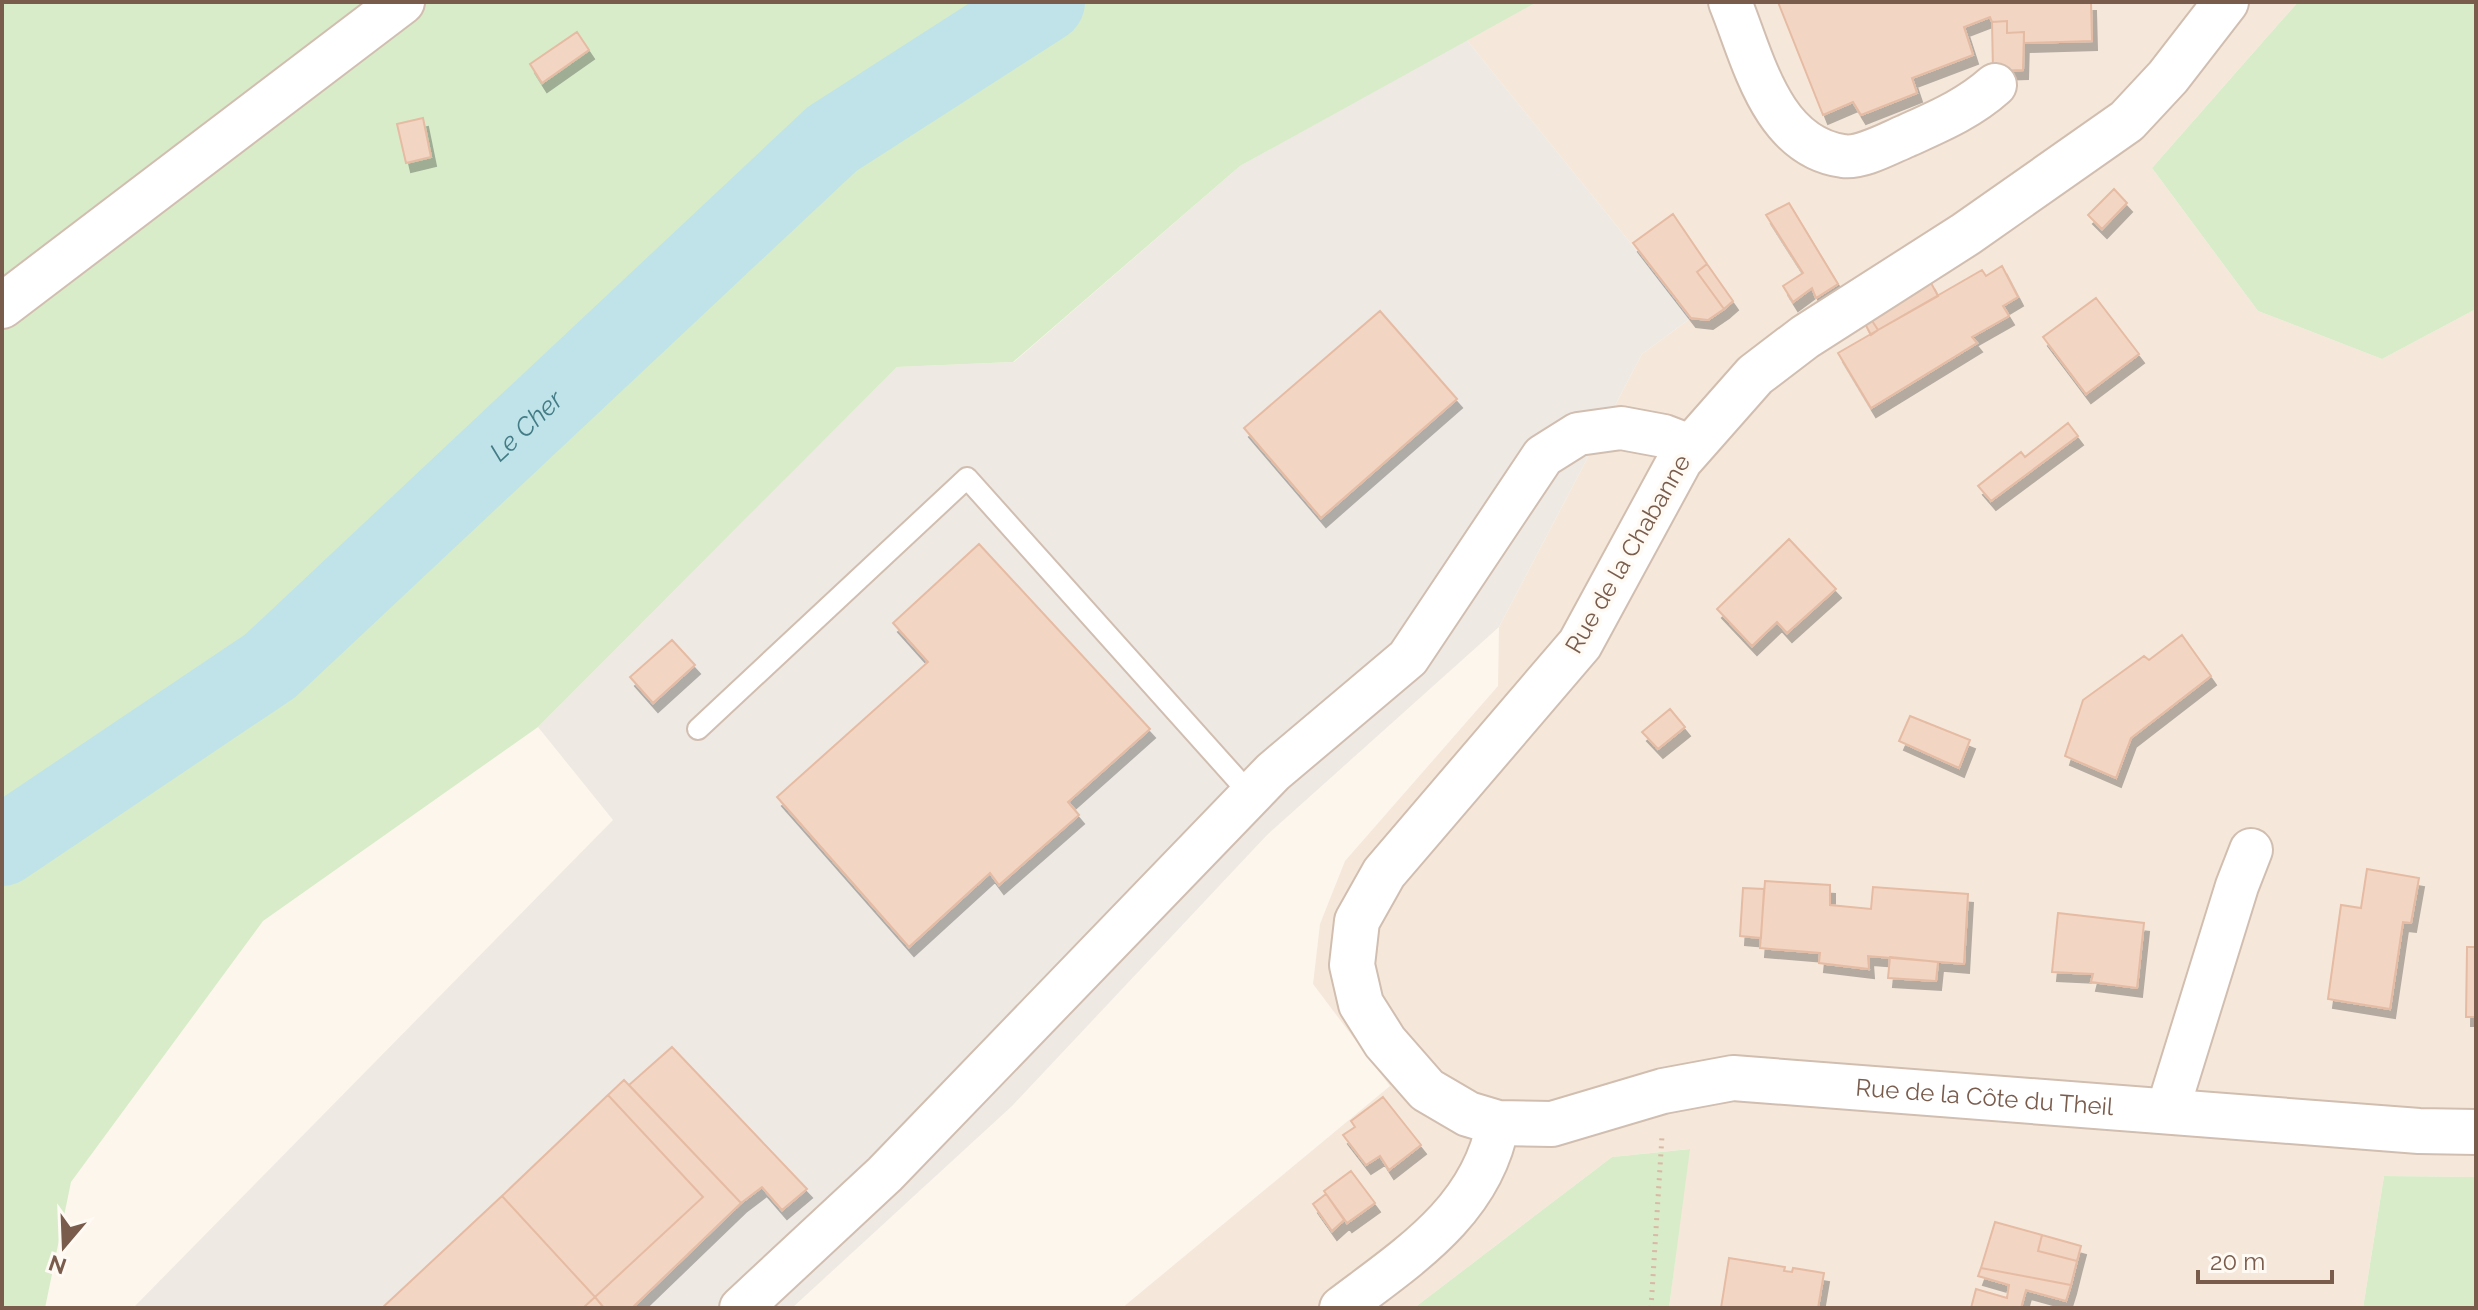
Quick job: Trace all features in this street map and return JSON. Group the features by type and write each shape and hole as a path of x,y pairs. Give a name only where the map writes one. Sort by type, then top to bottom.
{"street":[{"path":"2,306 402,2"},
{"path":"1730,2 1774,110 1807,144 1845,157 1884,146 1969,108 1995,85"},
{"name":"Rue de la Chabanne","path":"1498,1123 1468,1114 1427,1090 1385,1042 1361,1004 1352,965 1357,921 1384,873 1580,644 1690,446 1755,375 1805,337 1954,242 2127,121 2168,77 2226,2"},
{"path":"741,1308 885,1174 1251,795 1408,658 1543,456 1578,434 1621,428 1664,436 1690,446"},
{"path":"2167,1112 2251,850"},
{"name":"Rue de la Côte du Theil","path":"1498,1123 1552,1124 1663,1091 1733,1078 2419,1131 2476,1132"},
{"path":"1341,1308 1441,1231 1471,1195 1494,1147 1498,1123"}],"lane":[{"path":"698,729 967,478 1251,795"}],"path":[{"path":"1651,1308 1663,1091"}],"shaded area":[{"path":"1537,2 2298,2 2152,168 2258,311 2382,359 2476,309 2476,1177 2384,1176 2363,1308 1669,1308 1689,1149 1612,1157 1414,1308 1122,1308 1390,1086 1313,984 1320,924 1345,861 1498,686 1499,627 1642,354 1691,318 1466,39"},
{"path":"1466,39 1691,318 1642,354 1499,627 1267,835 1012,1106 792,1308 133,1308 613,820 538,727 897,367 1014,362 1240,166"}],"green space":[{"path":"2,2 1537,2 1240,166 1013,362 897,367 538,727 263,921 71,1182 45,1308 2,1308"},
{"path":"2298,2 2476,2 2476,309 2382,359 2258,311 2152,168"},
{"path":"1690,1149 1669,1308 1414,1308 1612,1157"},
{"path":"2384,1176 2476,1177 2476,1308 2363,1308"}],"building":[{"path":"1778,2 2091,2 2092,41 2024,43 2024,32 2007,33 2007,21 1992,22 1990,17 1964,27 1973,55 1912,78 1917,93 1861,115 1853,102 1823,115"},
{"path":"2007,21 2007,33 2024,32 2023,70 1993,71 1992,22"},
{"path":"577,32 589,50 542,83 530,64"},
{"path":"423,118 431,157 406,163 397,124"},
{"path":"2114,189 2127,203 2102,229 2088,215"},
{"path":"1789,203 1838,284 1816,298 1812,288 1793,302 1783,286 1803,273 1766,215"},
{"path":"1673,214 1707,264 1697,272 1724,309 1708,320 1691,318 1633,243"},
{"path":"1707,264 1733,301 1724,309 1697,272"},
{"path":"2002,266 2018,297 2003,306 2009,316 1972,337 1977,343 1871,408 1838,353 1982,270 1986,276"},
{"path":"1930,281 1938,296 1878,330 1869,316"},
{"path":"2096,298 2139,354 2086,394 2043,337"},
{"path":"1380,311 1457,399 1321,518 1244,428"},
{"path":"1869,316 1878,330 1871,335 1863,320"},
{"path":"2068,423 2078,436 1991,501 1978,486 2021,452 2025,457"},
{"path":"1789,539 1836,589 1787,633 1777,622 1752,646 1717,609"},
{"path":"979,544 1150,729 1068,802 1079,815 999,885 990,873 909,947 777,797 928,662 893,623"},
{"path":"2182,635 2211,676 2131,738 2116,778 2065,756 2083,700 2144,656 2149,660"},
{"path":"672,640 695,665 653,703 630,677"},
{"path":"1670,709 1685,727 1658,749 1642,732"},
{"path":"1910,716 1970,740 1959,768 1899,741"},
{"path":"2367,869 2419,878 2411,923 2403,922 2390,1009 2328,999 2341,905 2361,908"},
{"path":"1765,881 1830,885 1830,905 1871,909 1873,887 1968,894 1964,964 1868,956 1869,969 1819,963 1820,953 1760,948"},
{"path":"1743,888 1764,889 1761,938 1740,936"},
{"path":"2058,913 2144,923 2137,988 2091,982 2093,974 2052,972"},
{"path":"2467,947 2476,947 2476,1017 2466,1017"},
{"path":"1890,957 1938,962 1936,981 1888,978"},
{"path":"672,1047 807,1189 782,1210 762,1187 741,1203 629,1085"},
{"path":"624,1080 741,1203 632,1308 604,1308 595,1297 703,1197 608,1095"},
{"path":"608,1095 703,1197 595,1297 502,1196"},
{"path":"1383,1097 1421,1145 1389,1170 1380,1156 1366,1165 1343,1135 1355,1127 1351,1121"},
{"path":"1351,1171 1375,1203 1347,1223 1324,1191"},
{"path":"1326,1194 1344,1220 1332,1231 1313,1204"},
{"path":"502,1196 595,1297 583,1308 382,1308"},
{"path":"1995,1222 2042,1235 2038,1251 2077,1261 2071,1285 1981,1268"},
{"path":"2042,1235 2081,1246 2077,1261 2038,1251"},
{"path":"1729,1258 1785,1267 1784,1271 1792,1272 1793,1268 1824,1273 1818,1308 1721,1308"},
{"path":"1981,1268 2071,1285 2066,1301 2026,1290 2021,1308 1971,1308 1976,1289 2007,1298 2009,1285 1978,1276"},
{"path":"595,1297 604,1308 583,1308"}],"waterway":[{"name":"Le Cher","path":"2,846 270,666 832,139 1045,2"}]}
